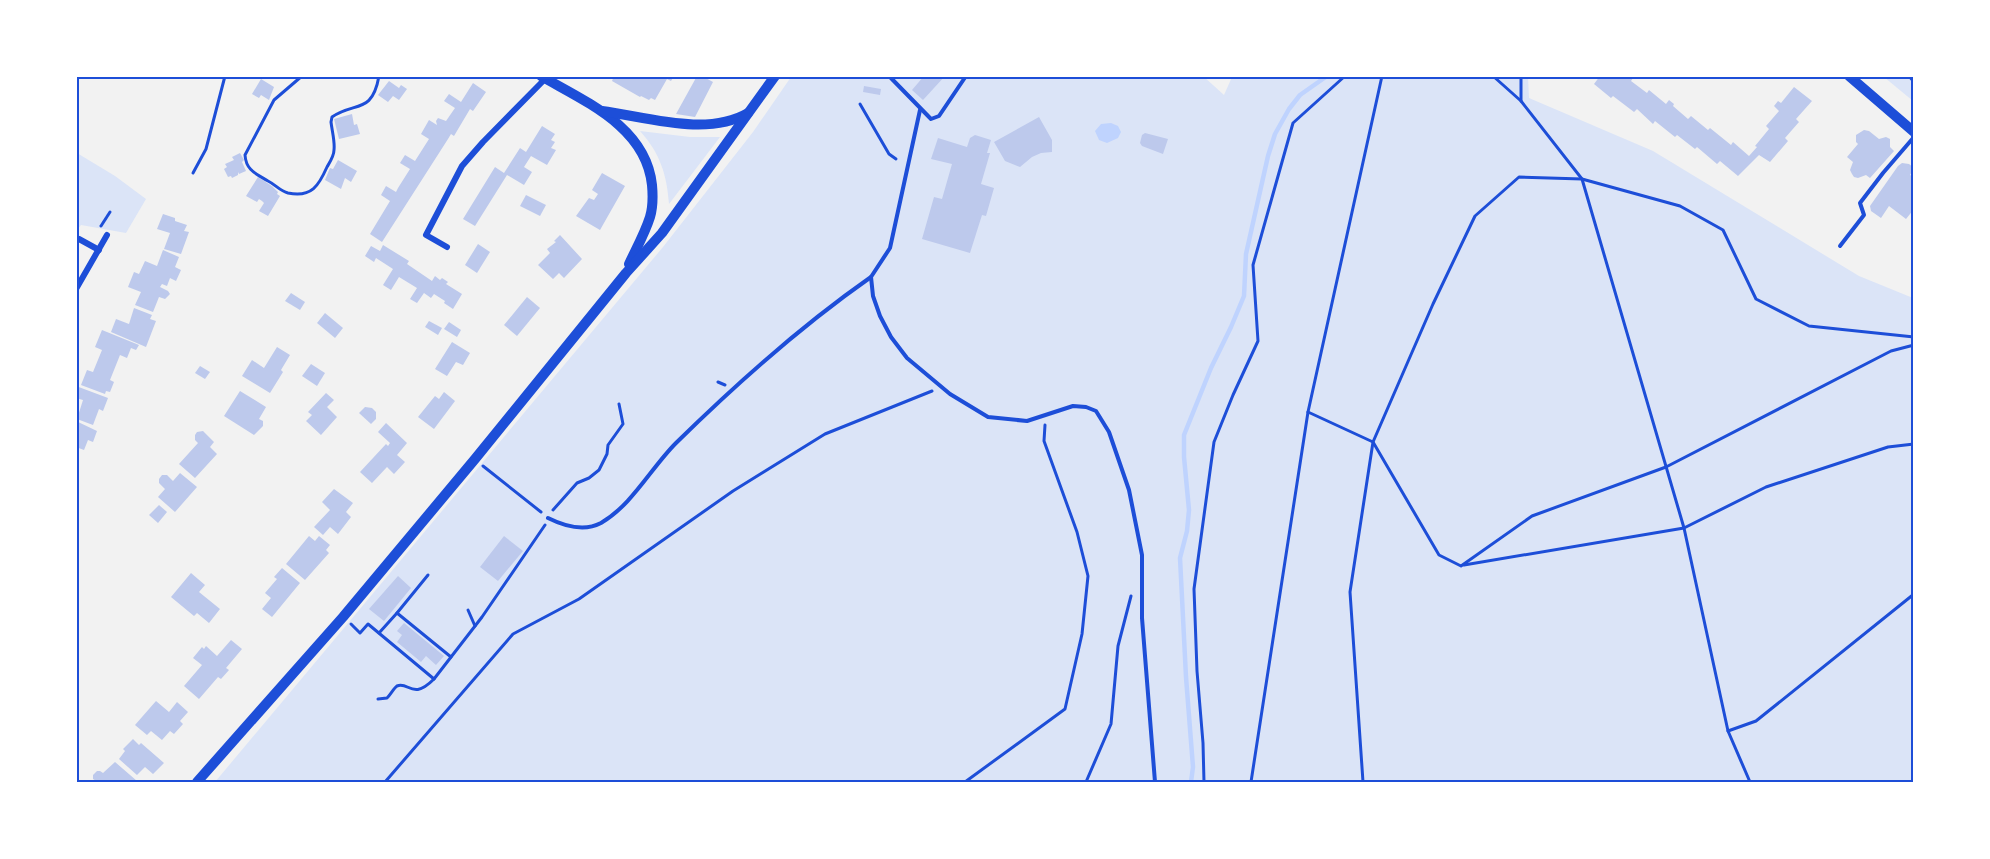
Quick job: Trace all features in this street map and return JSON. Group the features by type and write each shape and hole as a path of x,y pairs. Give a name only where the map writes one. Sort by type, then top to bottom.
{"main road":[{"path":"197,783 343,617 626,273 662,233 775,76"},
{"path":"1849,76 1914,135"},
{"path":"543,78 602,111 635,141 646,158 653,197 650,217 626,273"},
{"path":"602,111 687,124 718,124 736,120 751,111"}],"street":[{"path":"447,247 426,235 462,166 543,78"},
{"path":"76,289 107,235"},
{"path":"79,239 99,250"}],"lane":[{"path":"891,77 931,119 939,116 966,76"},
{"path":"548,518 563,526 582,527 599,524 621,508 666,454 733,388 807,326 871,277 890,248 920,110"},
{"path":"1840,246 1864,215 1860,203 1914,135"},
{"path":"871,277 873,296 891,337 907,358 950,394 988,417 1027,421 1073,406 1086,407 1096,411 1109,432 1129,490 1142,555 1142,618 1155,783"}],"path":[{"path":"193,174 206,149 225,76"},
{"path":"302,76 274,100 245,155 246,163 254,174 280,190 292,194 309,191 320,183 334,151 332,117 367,103 374,94 379,76"},
{"path":"1204,783 1194,589 1214,442 1257,341 1253,266 1293,123 1345,76"},
{"path":"1251,783 1308,412 1382,76"},
{"path":"1493,76 1521,101 1582,179 1684,528 1728,731 1750,783"},
{"path":"1521,76 1521,101"},
{"path":"1909,76 1914,82"},
{"path":"860,104 889,154 896,159"},
{"path":"1363,783 1350,592 1373,442 1433,304 1475,216 1520,177 1582,179 1680,206 1722,231 1756,299 1809,326 1914,337"},
{"path":"1461,566 1532,516 1666,467 1891,351 1914,345"},
{"path":"385,783 513,634 579,598 733,491 825,434 941,387"},
{"path":"378,699 387,698 397,686 417,690 426,687 434,679 521,562 564,496 577,483 589,478 599,470 607,454 608,445 623,424 619,404"},
{"path":"1308,412 1373,442 1439,555 1461,566 1684,528 1766,487 1888,447 1914,444"},
{"path":"965,783 1065,709 1082,634 1088,576 1077,532 1044,441 1045,415"},
{"path":"475,459 548,518"},
{"path":"522,505 526,500"},
{"path":"379,633 428,575"},
{"path":"1086,783 1111,724 1119,646 1133,588 1142,588"},
{"path":"1728,731 1756,721 1914,594"},
{"path":"468,610 475,626"},
{"path":"397,613 451,657"},
{"path":"343,617 360,633 368,624 434,679"}],"shaded area":[{"path":"1203,76 1224,95 1232,77 1528,77 1529,98 1653,151 1859,276 1913,298 1913,782 215,782 663,247 753,132 791,77"},
{"path":"1884,77 1913,77 1913,101"},
{"path":"640,131 690,137 720,137 669,204 661,165 653,148"},
{"path":"77,153 115,176 146,199 126,233 81,225 77,230"}],"water":[{"path":"1111,123 1118,126 1121,132 1118,138 1107,143 1099,140 1095,131 1101,124"}],"building":[{"path":"614,76 674,76 671,81 667,79 655,100 651,98 649,100 612,81"},
{"path":"697,76 713,82 695,117 676,114"},
{"path":"924,76 945,76 923,100 912,90"},
{"path":"1600,76 1621,76 1624,79 1626,76 1631,76 1633,78 1631,81 1647,93 1649,90 1666,104 1669,100 1688,119 1691,116 1731,145 1733,142 1749,156 1769,129 1766,126 1779,111 1774,106 1778,101 1781,103 1794,87 1812,101 1796,119 1799,122 1785,138 1788,141 1770,162 1759,155 1738,176 1720,161 1717,164 1697,147 1695,149 1677,135 1675,137 1655,121 1653,124 1637,109 1634,112 1613,96 1611,98 1594,84"},
{"path":"261,79 274,87 269,100 261,95 259,98 252,94"},
{"path":"389,81 399,88 401,85 407,89 399,100 393,96 388,102 378,95"},
{"path":"473,83 486,92 473,111 470,109 454,136 451,134 382,242 370,234 390,201 381,195 386,186 396,192 410,169 400,163 405,155 415,161 429,139 421,134 429,120 437,125 438,118 446,121 455,108 444,101 449,94 461,102"},
{"path":"864,86 881,89 880,95 863,92"},
{"path":"352,114 354,125 357,124 360,134 339,139 334,119"},
{"path":"1039,117 1052,140 1052,152 1032,157 1020,167 1005,161 994,142"},
{"path":"542,126 555,134 551,140 555,142 551,148 556,150 547,165 531,156 524,167 532,172 524,185 507,175 475,226 463,219 495,167 504,173 520,148 526,152"},
{"path":"1864,130 1879,139 1886,137 1890,139 1890,147 1894,151 1870,178 1866,175 1858,178 1852,174 1850,170 1853,162 1847,157 1858,144 1856,135"},
{"path":"1145,133 1168,139 1163,154 1142,146 1140,143"},
{"path":"975,135 991,140 987,153 990,153 981,184 994,188 986,216 982,215 970,253 922,239 934,197 942,199 952,164 931,159 938,138 967,147 970,138"},
{"path":"240,153 246,171 239,174 238,172 238,175 232,178 228,177 224,169 227,167 225,164 234,160 232,157"},
{"path":"338,160 357,171 351,182 345,178 341,189 325,180 330,168 333,169"},
{"path":"1902,163 1914,168 1910,175 1914,177 1914,209 1906,219 1889,206 1881,218 1871,211 1870,206"},
{"path":"602,173 625,186 600,230 576,216 589,198 594,200 598,194 592,190"},
{"path":"258,177 272,186 280,196 268,216 259,211 264,203 262,201 259,199 257,202 246,196"},
{"path":"526,195 546,205 540,216 520,206"},
{"path":"163,214 187,225 184,231 189,232 181,254 164,249 170,233 157,229"},
{"path":"560,235 582,259 564,278 559,273 553,279 538,265 550,253 547,249 556,242 554,241"},
{"path":"478,244 490,252 477,273 465,265"},
{"path":"383,245 409,261 407,264 432,281 435,276 440,280 442,278 448,282 446,284 462,294 453,309 434,294 431,298 424,293 417,303 410,299 417,288 399,277 391,290 383,285 393,269 376,258 374,262 365,256 371,246 380,251"},
{"path":"163,250 179,257 175,267 181,270 176,281 170,278 167,286 162,284 160,287 170,294 165,299 159,297 153,312 135,305 141,292 128,287 134,272 139,274 145,261 157,266"},
{"path":"291,293 305,302 300,310 285,301"},
{"path":"527,297 540,308 517,336 504,325"},
{"path":"134,308 152,315 150,319 156,321 146,347 111,332 116,319 129,324"},
{"path":"325,313 343,328 335,338 317,323"},
{"path":"429,321 442,328 438,335 425,327"},
{"path":"449,322 461,330 457,337 444,329"},
{"path":"102,330 139,345 136,350 131,348 127,358 120,355 110,380 114,382 110,392 106,391 105,394 81,385 87,370 93,372 102,350 95,347"},
{"path":"452,342 470,353 463,365 456,362 447,376 435,369"},
{"path":"277,347 290,355 270,393 242,376 252,360 264,368"},
{"path":"311,364 325,373 317,386 302,376"},
{"path":"200,366 210,372 205,379 195,373"},
{"path":"76,386 108,398 103,411 99,409 93,425 77,419 83,400 76,398"},
{"path":"240,391 266,407 259,419 263,421 263,426 254,435 224,416"},
{"path":"444,392 455,401 434,429 418,417 435,396 439,399"},
{"path":"326,393 334,400 327,407 337,417 321,435 306,421 312,415 308,412"},
{"path":"365,407 372,408 376,412 376,419 371,424 359,413"},
{"path":"76,421 97,431 93,442 88,440 84,450 76,447"},
{"path":"386,423 407,443 397,455 405,462 394,474 387,467 372,483 360,472 386,444 388,446 390,443 378,432"},
{"path":"203,431 214,442 210,447 217,454 195,478 179,464 198,443 195,440 197,432"},
{"path":"180,473 197,487 175,512 158,497 165,489 159,483 159,479 162,475 167,475 173,481"},
{"path":"334,489 353,503 346,512 351,517 338,534 330,527 323,535 314,527 330,510 322,502"},
{"path":"159,505 167,512 158,523 149,515"},
{"path":"309,536 315,541 319,536 330,545 326,550 329,553 305,580 286,564"},
{"path":"504,536 523,551 498,581 480,567"},
{"path":"282,568 300,583 272,617 262,609 271,598 265,593 277,579 274,577"},
{"path":"191,573 205,585 199,592 220,609 209,623 197,613 194,616 171,597"},
{"path":"398,576 411,588 384,621 369,609"},
{"path":"404,623 444,656 436,665 426,656 421,662 397,642 402,635 397,631"},
{"path":"231,640 242,649 226,668 229,670 221,679 218,677 199,699 184,686 202,665 193,658 202,647 204,649 206,646 217,656"},
{"path":"156,701 169,712 177,702 188,712 180,721 183,724 174,734 170,731 162,740 151,731 147,735 135,725"},
{"path":"133,739 164,763 153,774 145,767 137,775 119,759 125,751 123,749"},
{"path":"115,762 137,781 98,782 93,779 97,771 103,773"}],"waterway":[{"path":"1191,782 1193,767 1180,558 1187,531 1189,510 1184,435 1244,296 1246,254 1275,134 1300,95 1327,76"}]}
